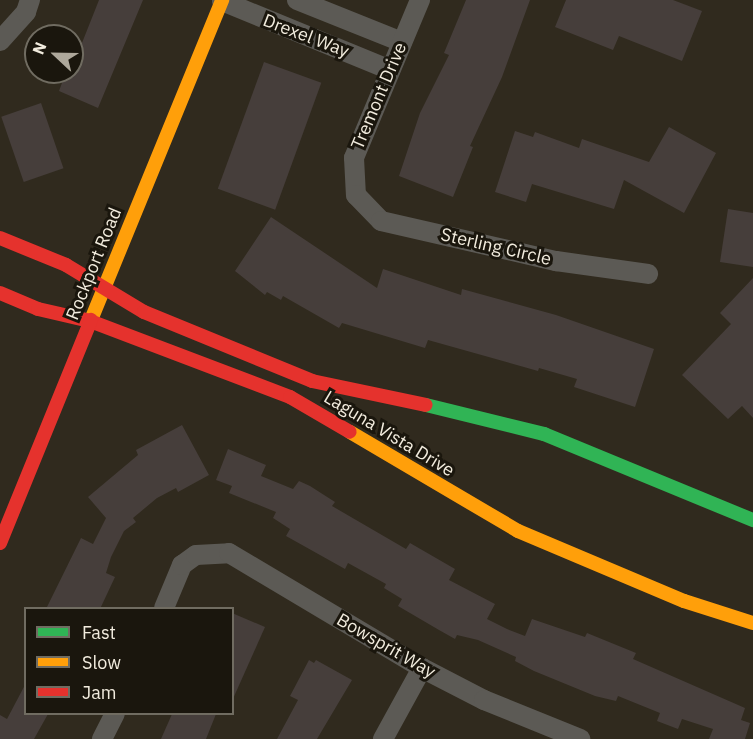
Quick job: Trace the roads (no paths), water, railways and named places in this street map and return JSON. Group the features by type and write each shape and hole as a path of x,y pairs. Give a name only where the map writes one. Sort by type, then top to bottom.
{"street":[{"path":"1,41 26,12 30,0"},
{"name":"Drexel Way","path":"222,0 390,70"},
{"name":"Rockport Road","path":"0,543 222,0"},
{"name":"Drexel Way","path":"297,0 402,42"},
{"name":"Tremont Drive","path":"356,195 354,158 420,0"},
{"path":"310,38 321,9"},
{"name":"Sterling Circle","path":"356,195 381,221 556,261 648,274"},
{"name":"Laguna Vista Drive","path":"0,238 66,265 144,312 312,381 494,420 544,434 753,520"},
{"name":"Laguna Vista Drive","path":"0,293 38,309 90,321 290,397 373,443 463,500 560,551 684,601 753,623"},
{"name":"Bowsprit Way","path":"165,607 182,565 196,555 229,553 251,563 422,668 484,700 580,739"},
{"path":"383,739 422,668"},
{"path":"102,739 114,715"}]}
